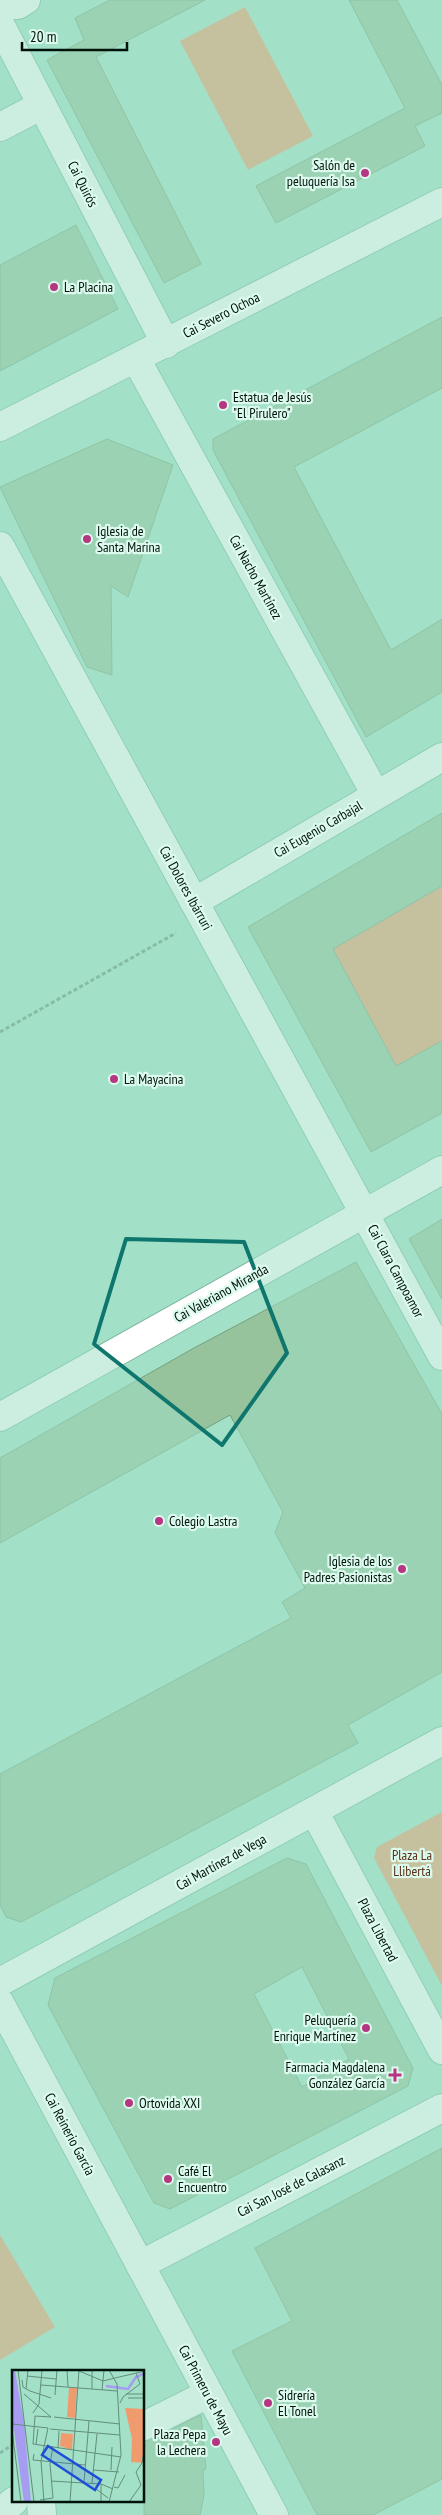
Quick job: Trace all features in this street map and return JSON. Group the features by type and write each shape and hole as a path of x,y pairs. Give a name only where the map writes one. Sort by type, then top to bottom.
{"street":[{"path":"0,5 18,5 26,0"},
{"name":"Cai Quirós","path":"0,24 166,344"},
{"path":"0,127 42,105"},
{"name":"Cai Severo Ochoa","path":"0,427 442,202"},
{"name":"Cai Nacho Martínez","path":"136,359 376,795"},
{"name":"Cai Dolores Ibárruri","path":"4,554 365,1212"},
{"name":"Cai Eugenio Carbajal","path":"198,910 376,795 442,757"},
{"name":"Cai Valeriano Miranda","path":"0,1416 442,1170"},
{"name":"Cai Clara Campoamor","path":"365,1212 442,1356"},
{"name":"Cai Martínez de Vega","path":"0,1982 442,1741"},
{"name":"Plaza Libertad","path":"314,1811 442,2050"},
{"name":"Cai Reinerio García","path":"0,2003 140,2265"},
{"name":"Cai San José de Calasanz","path":"140,2265 442,2108"},
{"name":"Cai Primeru de Mayu","path":"140,2265 274,2515"},
{"path":"145,2426 208,2394"},
{"path":"0,2513 13,2502"},
{"path":"41,2502 42,2515"}],"path":[{"path":"0,1032 198,910"},
{"path":"0,2453 12,2445"}],"highlighted area":[{"path":"126,1239 244,1242 287,1353 222,1445 94,1344"}],"green space":[{"path":"245,7 313,136 248,170 180,41"},
{"path":"333,877 364,931 442,886 442,1041 396,1066 302,895"},
{"name":"Plaza La Llibertá","path":"442,1812 442,1986 374,1858 377,1847"},
{"path":"0,2235 55,2327 0,2360"}],"building":[{"path":"110,0 205,0 96,57 201,264 164,283 47,60 84,40 75,18"},
{"path":"349,0 397,0 442,85 442,113 415,126 425,146 276,223 256,186 405,108"},
{"name":"La Placina","path":"76,225 118,309 0,371 0,265"},
{"path":"442,317 442,388 294,467 391,650 442,619 442,692 366,737 213,450 213,439"},
{"name":"Iglesia de Santa Marina","path":"107,439 173,465 128,597 111,586 112,675 87,667 0,487"},
{"path":"442,813 442,886 333,949 396,1066 442,1041 442,1113 371,1152 248,927"},
{"path":"442,1219 442,1299 409,1239"},
{"path":"356,1262 442,1414 442,1672 348,1725 358,1743 21,1922 6,1917 0,1905 0,1774 291,1618 282,1602 305,1588 275,1533 283,1512 230,1415 0,1543 0,1458 194,1348"},
{"path":"287,1858 306,1864 413,2068 408,2086 170,2209 154,2203 48,2005 55,1978","holes":["302,1967 349,2059 302,2087 254,1994"]},
{"path":"442,2148 442,2479 373,2515 317,2515 232,2351 292,2321 255,2248"},
{"path":"201,2415 206,2469 203,2470 204,2495 200,2515 144,2515 145,2442"}],"place":[{"name":"Salón de peluquería Isa","path":"365,173"},
{"name":"La Placina","path":"54,287"},
{"name":"Estatua de Jesús \"El Pirulero\"","path":"223,405"},
{"name":"Iglesia de Santa Marina","path":"87,539"},
{"name":"La Mayacina","path":"114,1079"},
{"name":"Colegio Lastra","path":"159,1521"},
{"name":"Iglesia de los Padres Pasionistas","path":"402,1569"},
{"name":"Peluquería Enrique Martínez","path":"366,2028"},
{"name":"Farmacia Magdalena González García","path":"395,2075"},
{"name":"Ortovida XXI","path":"129,2103"},
{"name":"Café El Encuentro","path":"168,2179"},
{"name":"Sidrería El Tonel","path":"268,2403"},
{"name":"Plaza Pepa la Lechera","path":"216,2442"}]}
